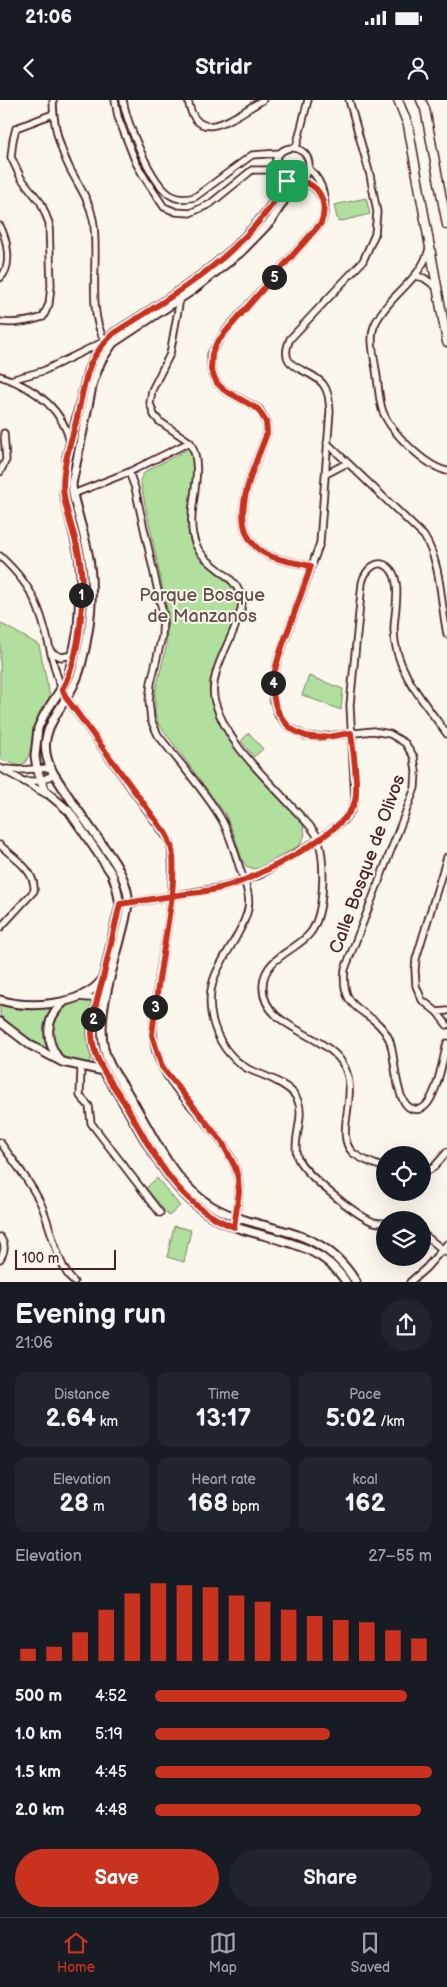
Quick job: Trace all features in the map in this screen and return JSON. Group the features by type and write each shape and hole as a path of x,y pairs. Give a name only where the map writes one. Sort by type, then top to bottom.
{"main road":[{"path":"398,100 408,125 429,248 445,312 447,342"},
{"path":"421,100 443,189 447,220"},
{"path":"438,288 447,290"}],"street":[{"path":"53,100 53,114 61,147 69,167 86,196 93,219 96,244 97,319 105,341"},
{"path":"115,100 118,117 136,163 164,207 176,212 190,213 210,204 252,170 275,170"},
{"path":"123,100 126,115 149,169 173,197 188,199 194,197 252,155 280,153"},
{"path":"188,100 191,114 197,122 210,127 221,124 263,100"},
{"path":"296,148 308,100"},
{"name":"Calle Bosque de Olivos","path":"349,100 370,175 377,212 375,234 363,261 290,339 286,348 287,357 292,365 314,376 323,384 329,396 330,411 322,533 317,554 278,658 273,680 274,699 278,715 289,727 305,736 318,737 373,731 390,734 404,744 414,757 416,772 414,788 345,969 343,983 351,1003 381,1028 388,1039 393,1052 400,1095 405,1105 412,1109 422,1109 429,1103 434,1092 447,1043"},
{"path":"0,322 12,324 29,322 43,317 49,304 51,286 49,223 41,203 21,178 11,157 12,140 16,128 53,114"},
{"path":"311,566 270,556 259,549 247,533 243,520 243,500 267,433 266,422 258,409 224,390 217,383 212,374 211,359 216,344 228,329 323,219 324,206 320,182 309,169 306,156 296,148 284,149 275,161 275,170 278,176 292,183 304,182 315,188 321,196 324,206"},
{"path":"309,169 304,178 292,183 236,246 188,284 114,333 105,341 94,358 76,457 72,494 88,553 90,574 88,631 76,681 67,699 52,720 46,736 45,750 52,771 120,870 126,886 128,904 102,1015 101,1036 103,1049 111,1067 170,1165 204,1201 216,1209 235,1217 315,1242 344,1263 356,1282"},
{"path":"48,795 36,769 35,748 38,728 44,715 62,689 70,671 78,630 81,575 79,555 64,495 64,484 70,444 92,372 119,338 180,299 226,265 256,238 277,212 292,183"},
{"path":"0,226 8,263 6,270 0,278"},
{"path":"429,248 424,263 416,276 384,310 375,324 372,340 382,409 389,424 428,462 437,469 447,471"},
{"path":"416,276 424,278 438,288"},
{"path":"180,299 170,354 152,390 150,403 154,415 159,421 190,442 195,452 197,460 192,524 195,542 201,553 236,585 242,598 240,614 213,682 217,709 232,740 319,839 322,894 316,925 306,937 276,959 268,969 263,982 263,997 268,1007 277,1017 328,1048 340,1058 347,1070 350,1083 345,1131 348,1148 360,1157 376,1164"},
{"path":"10,380 43,371 105,341"},
{"path":"0,376 30,389 47,403 60,420 70,444"},
{"path":"0,472 6,460 4,433"},
{"path":"72,494 129,472 190,442"},
{"path":"327,443 418,530 431,548 437,565 447,634"},
{"path":"326,474 347,463"},
{"path":"129,472 135,488 163,614 160,647 150,692 151,720 158,735 220,817 228,834 250,904 247,914 216,971 212,985 210,1001 212,1018 219,1040 231,1056 247,1068 287,1087 296,1097 300,1110 296,1144 297,1158 304,1168 344,1204 376,1222"},
{"path":"0,556 22,579 36,601 62,689 67,699 170,842 173,858 172,896 152,1035 162,1067 222,1142 235,1167 239,1192 234,1227"},
{"path":"120,904 224,887 260,875 319,839 343,821 351,811 355,800 350,705 362,583 364,573 372,566 382,564 391,570 397,592 394,630 402,668 447,734"},
{"path":"51,652 61,656 74,655"},
{"path":"1,768 52,771"},
{"path":"1,768 48,795 69,811 112,874 120,904 94,1014 92,1036 96,1057 155,1157 174,1182 199,1208 234,1227 311,1250 332,1264 346,1282"},
{"path":"21,780 40,781 52,771"},
{"path":"0,845 24,867 35,884 34,891 0,928"},
{"path":"447,856 414,970 416,986 422,1000 437,1012 447,1025"},
{"path":"0,1000 25,1005 68,1000 91,991 103,978"},
{"path":"77,997 106,999"},
{"path":"62,1062 50,1045 48,1028 54,1012 68,1000"},
{"path":"437,1012 447,1011"},
{"path":"0,1022 30,1045 62,1062 81,1068 104,1071"},
{"path":"81,1068 80,1096 89,1106 92,1123 160,1213"},
{"path":"0,1142 30,1183 41,1205 65,1270 74,1282"},
{"path":"431,1169 447,1152"},
{"path":"0,1237 5,1251 0,1259"},
{"path":"431,1240 445,1252"},
{"path":"410,1282 445,1252 447,1244"}],"green space":[{"path":"366,198 370,214 338,222 334,205"},
{"name":"Parque Bosque de Manzanos","path":"190,448 194,471 188,520 191,543 201,559 231,586 236,593 238,602 235,620 210,681 211,700 218,719 229,738 258,776 303,824 305,835 299,846 254,869 246,866 243,862 225,814 158,723 155,714 155,693 166,648 168,614 140,480 148,470"},
{"path":"0,623 39,645 51,701 34,734 29,755 25,763 20,766 0,759"},
{"path":"309,676 343,689 341,710 302,695"},
{"path":"249,733 263,749 254,757 241,741"},
{"path":"76,1000 94,1002 89,1029 92,1057 88,1064 65,1060 55,1043 53,1034 53,1026 59,1012 66,1005"},
{"path":"0,1003 25,1008 54,1005 46,1027 49,1050 33,1041 0,1016"},
{"path":"157,1178 180,1206 169,1216 146,1188"},
{"path":"174,1226 191,1230 184,1262 167,1257"}],"route":[{"path":"287,181 265,217 236,246 188,284 114,333 98,350 88,371 67,457 64,484 64,495 79,555 81,575 76,647 68,678 62,689 67,699 166,834 170,842 173,858 172,896 120,904 94,1014 92,1036 95,1052 98,1062 164,1170 194,1204 234,1227 239,1192 235,1167 222,1142 186,1100 162,1067 152,1035 172,896 224,887 260,875 319,839 343,821 351,811 355,800 356,784 351,733 318,737 305,736 289,727 278,715 274,699 273,680 278,658 311,566 270,556 259,549 250,539 244,527 242,507 267,433 266,422 258,409 224,390 217,383 212,374 210,364 216,344 304,244 323,219 324,206 318,192 304,182 287,181"}]}
